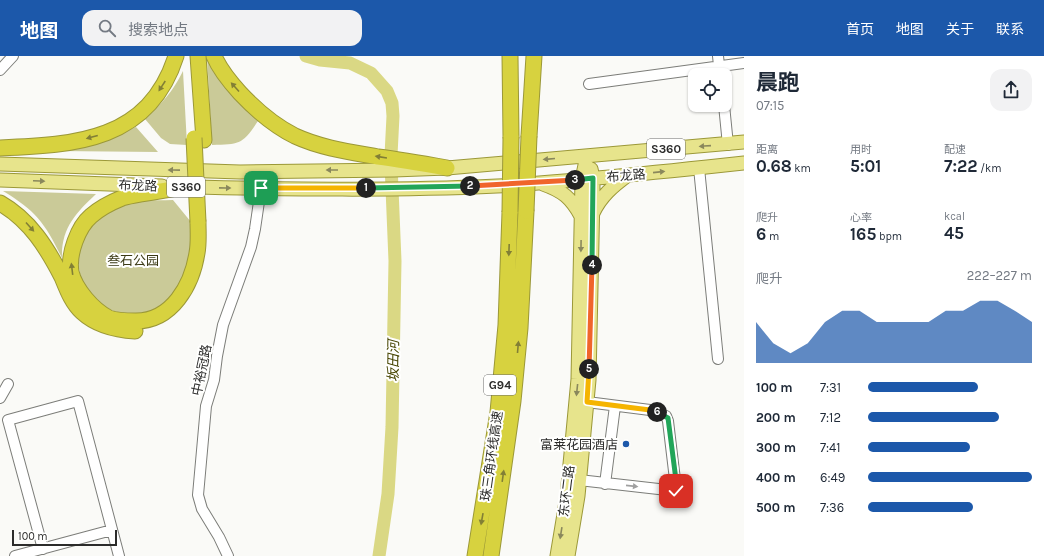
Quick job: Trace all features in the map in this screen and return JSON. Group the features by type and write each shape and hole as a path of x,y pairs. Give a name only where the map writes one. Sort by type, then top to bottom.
{"highway":[{"path":"0,148 71,143 113,131 128,123 141,113 155,97 165,82 176,56"},
{"path":"188,56 199,139"},
{"path":"0,203 23,219 36,233 47,249 72,299 81,312 96,321 114,330 135,331 150,328 167,321 184,309 195,292 202,273 206,249 202,223 198,56"},
{"path":"214,56 216,62 230,81 261,113 278,126 295,136 313,143 333,148 447,168"},
{"path":"502,56 505,84 512,110"},
{"name":"G94","path":"510,56 512,110"},
{"name":"G94","path":"526,56 529,136"},
{"path":"529,136 534,56"},
{"name":"珠三角环线高速","path":"475,556 498,412 506,325 512,110"},
{"name":"珠三角环线高速","path":"491,556 513,401 520,328 529,136"},
{"path":"182,187 124,197 91,216 82,227 75,240 72,255 71,272 78,287 86,300 109,318 125,321 144,321 160,314 174,305 184,291 193,272 202,223"}],"main road":[{"name":"布龙路","path":"0,164 233,172 447,168 728,145 744,142"},
{"name":"东环二路","path":"568,556 579,480 589,380 587,216 588,156"},
{"name":"布龙路","path":"0,180 182,187 412,188 497,186 587,179 744,163"},
{"path":"539,182 560,191 587,216 611,187 628,175"},
{"name":"东环二路","path":"557,556 567,496 578,379 587,216"}],"street":[{"path":"0,70 13,56"},
{"path":"718,56 720,68"},
{"path":"729,68 744,63"},
{"path":"589,84 688,74"},
{"path":"725,112 728,145"},
{"path":"699,168 718,359"},
{"name":"中裕冠路","path":"228,556 202,509 198,495 206,406 214,380 223,325 251,247 261,188"},
{"path":"0,398 8,384"},
{"path":"41,551 8,420 78,401 119,556"},
{"path":"579,480 676,491 668,418 662,414 650,410 587,402"},
{"path":"605,484 615,406"},
{"path":"15,556 41,551 112,530"}],"green space":[{"path":"207,56 229,90 258,121 248,135 240,142 212,145"},
{"path":"183,71 187,145 170,144 161,138 145,119 157,108 175,86"},
{"path":"136,127 158,152 57,151 97,142"},
{"path":"3,191 96,194 71,222 64,238 62,258 45,227 32,212"},
{"name":"叁石公园","path":"173,200 191,222 191,241 190,252 183,276 172,295 155,309 144,313 131,314 115,311 95,299 86,288 82,280 79,263 81,246 91,226 106,214 127,203"}],"waterway":[{"name":"坂田河","path":"306,56 320,60 350,63 371,73 387,91 392,103 393,116 391,155"},
{"name":"坂田河","path":"379,556 388,494 392,427 395,261 391,164"}],"place":[{"name":"富莱花园酒店","path":"626,444"}],"route":[{"path":"261,188 426,188 497,186 593,178 589,380 587,402 650,410 666,416 668,418 676,491"}]}
